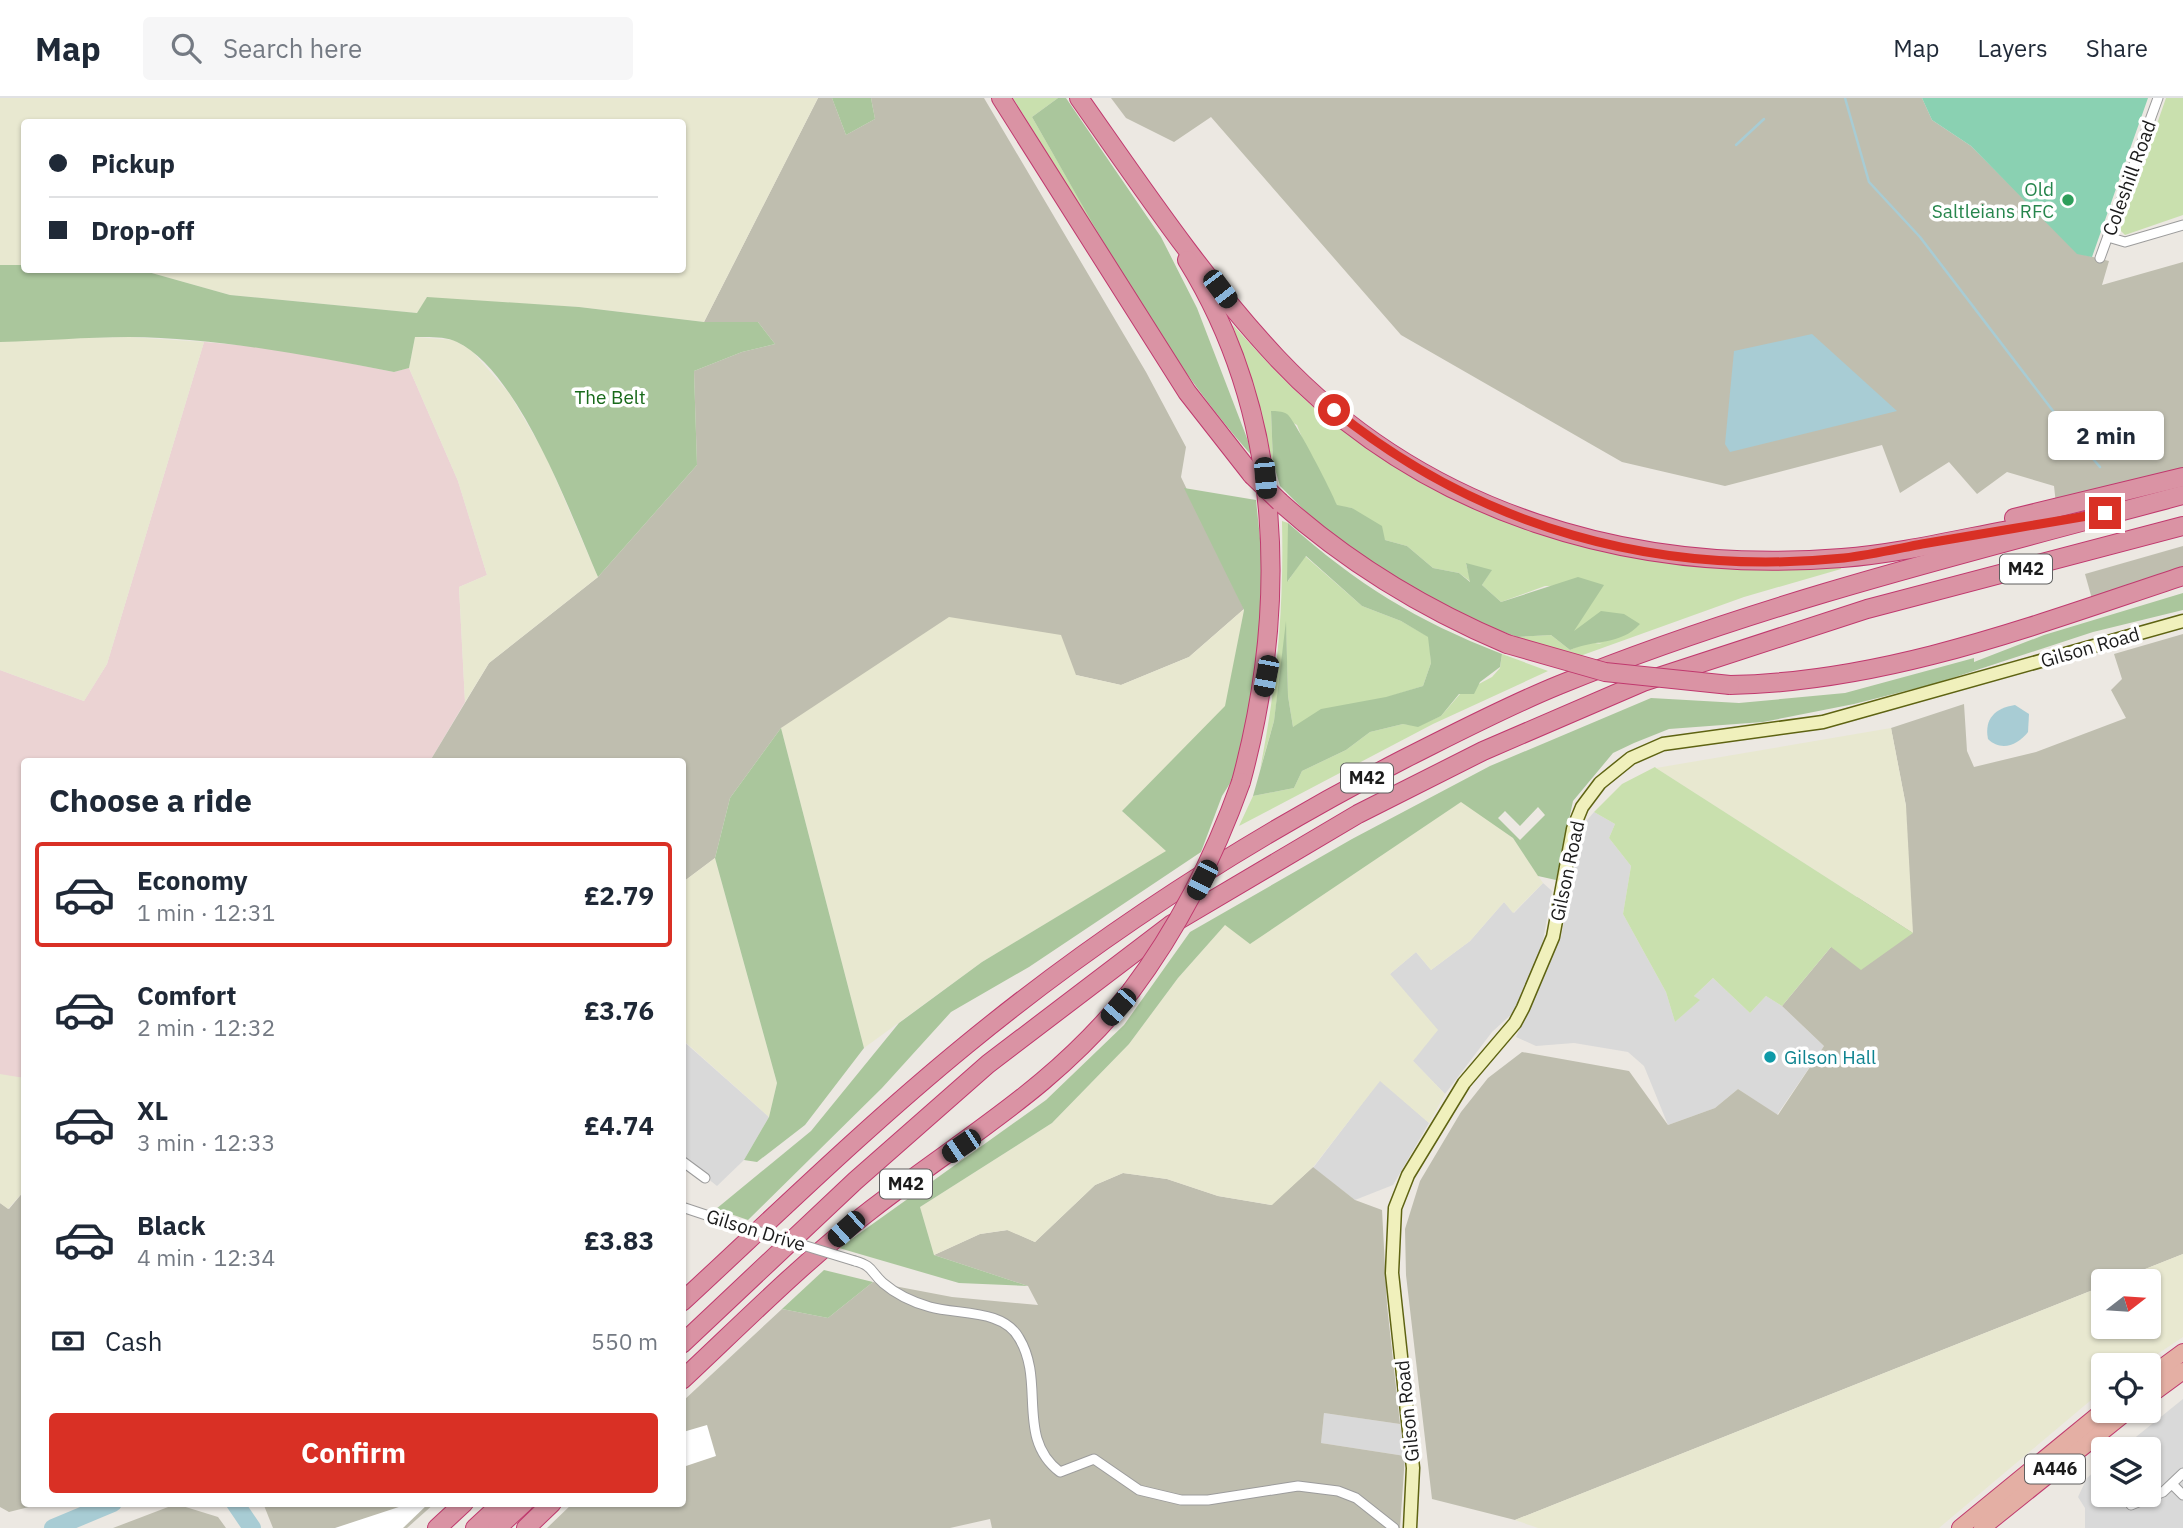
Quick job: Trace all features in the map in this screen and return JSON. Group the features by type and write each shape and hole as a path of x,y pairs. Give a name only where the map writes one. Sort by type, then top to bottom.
{"highway":[{"path":"1001,98 1187,392 1252,475 1326,542 1383,583 1441,615 1507,644 1605,672 1730,685 1814,680 1900,665 2183,576"},
{"path":"1079,98 1236,311 1278,359 1314,394 1373,441 1439,483 1547,529 1647,553 1742,561 1844,558 2131,509"},
{"name":"M42","path":"686,1376 846,1229 1050,1078 1083,1046 1131,991 1194,894 1221,838 1241,782 1260,705 1268,650 1271,558 1265,478 1241,378 1224,332 1190,265 1137,180"},
{"path":"1804,559 2026,515 2183,477"},
{"name":"M42","path":"686,1298 872,1127 967,1044 1093,946 1177,889 1319,803 1471,725 1555,687 1643,653 1814,597 2183,495"},
{"name":"M42","path":"686,1340 855,1181 988,1064 1172,924 1357,814 1483,751 1656,677 1867,609 2183,526"},
{"path":"2161,1368 2183,1352"},
{"path":"2161,1387 2183,1371"},
{"name":"A446","path":"1960,1528 2091,1421"},
{"name":"A446","path":"1982,1528 2113,1423"},
{"path":"437,1528 460,1507"},
{"path":"475,1528 498,1507"},
{"path":"498,1528 520,1507"},
{"path":"526,1528 548,1507"}],"main road":[{"name":"Gilson Road","path":"1410,1528 1413,1468 1392,1273 1395,1208 1415,1164 1464,1083 1515,1023 1553,937 1573,829 1582,807 1600,783 1631,758 1663,744 1835,719 2183,621"}],"street":[{"name":"Coleshill Road","path":"2099,258 2158,98"},
{"path":"2108,237 2125,242 2183,225"},
{"name":"Gilson Drive","path":"686,1164 705,1178"},
{"name":"Gilson Drive","path":"686,1208 870,1266 880,1280 907,1300 932,1308 995,1318 1008,1324 1019,1336 1027,1356 1037,1441 1044,1460 1060,1472 1094,1459 1139,1490 1181,1500 1320,1487 1356,1498 1394,1528"},
{"path":"2161,1493 2173,1485 2183,1473"},
{"path":"2173,1485 2183,1495"}],"shaded area":[{"path":"818,98 832,98 846,135 875,119 871,98 984,98 1146,372 1186,447 1181,477 1244,609 1189,657 1121,685 1076,675 781,728 730,798 715,858 686,880 686,758 432,758 489,663 598,577 697,465 694,371 742,352 775,344 758,322 704,322"},
{"path":"1111,98 1922,98 1932,120 1971,146 2077,253 2109,261 2102,285 2183,262 2183,471 2056,504 2054,486 2007,472 1977,494 1949,462 1900,493 1882,445 1725,486 1622,462 1401,335 1211,117 1174,142 1126,118"},
{"path":"204,342 273,348 394,372 409,368 458,481 487,575 459,587 465,702 432,758 21,758 21,1078 0,1075 0,670 84,701 107,664"},
{"path":"2183,546 2183,570 2092,599 2085,574"},
{"path":"2183,634 2183,1254 2145,1269 2091,1269 2091,1291 1515,1520 1432,1499 1406,1275 1405,1229 1420,1181 1461,1112 1488,1078 1522,1052 1629,1071 1668,1125 1715,1108 1738,1089 1778,1115 1824,1046 1782,1006 1831,947 1906,806 1891,728 1964,704 1967,751 1974,767 2036,752 2126,718 2111,690 2122,679 2114,654"},
{"path":"1594,812 1615,824 1609,838 1631,866 1623,914 1666,992 1675,1022 1699,1000 1694,996 1713,978 1750,1013 1766,996 1782,1006 1824,1046 1777,1115 1738,1089 1715,1108 1668,1125 1644,1066 1628,1052 1574,1043 1536,1046 1516,1037 1561,937 1582,826"},
{"path":"1543,883 1552,891 1542,946 1516,1010 1492,1032 1445,1094 1413,1061 1390,974 1416,952 1431,970 1470,941 1504,902 1514,913"},
{"path":"686,1044 769,1117 744,1160 717,1186 686,1161"},
{"path":"1380,1080 1429,1123 1393,1185 1355,1200 1313,1168"},
{"path":"1313,1167 1355,1200 1382,1210 1387,1305 1400,1424 1324,1413 1321,1443 1405,1456 1400,1528 992,1528 990,1519 950,1528 547,1528 569,1507 686,1507 686,1398 782,1309 828,1318 873,1282 952,1297 1038,1305 1028,1286 934,1255 980,1234 1008,1230 1035,1242 1095,1185 1123,1173 1167,1179 1218,1196 1271,1205"},
{"path":"21,1195 21,1507 29,1507 9,1512 0,1507 0,1203 9,1209"},
{"path":"2183,1399 2183,1528 2085,1528 2085,1508 2078,1497 2091,1474 2091,1507 2161,1507 2161,1437 2136,1437 2153,1423 2161,1423 2161,1417"},
{"path":"1324,1413 1400,1424 1405,1456 1321,1443"},
{"path":"168,1507 186,1507 218,1517 226,1528 113,1528"},
{"path":"265,1507 431,1507 407,1528 273,1528"}],"green space":[{"path":"0,98 818,98 704,322 579,307 427,298 417,313 230,295 152,273 686,273 686,119 21,119 21,265 0,265"},
{"path":"832,98 871,98 875,119 846,135"},
{"path":"1013,98 1058,98 1032,117 1125,279"},
{"path":"1058,98 1066,98 1161,237 1197,308 1255,459 1222,420 1162,337 1108,250 1032,117"},
{"name":"Old Saltleians RFC","path":"1922,98 2148,98 2092,257 2077,254 1971,146 1932,120"},
{"path":"2166,98 2183,98 2183,215 2125,235 2120,230"},
{"name":"The Belt","path":"0,265 21,265 21,273 152,273 230,295 417,313 427,297 579,307 704,322 758,322 775,344 742,352 694,371 697,465 598,577 558,483 522,413 501,382 480,358 452,340 415,337 409,368 394,372 196,340 129,337 0,342"},
{"path":"1233,325 1299,394 1366,447 1410,476 1506,521 1556,539 1660,561 1729,568 1840,563 1841,569 1744,597 1580,656 1517,637 1551,635 1570,650 1588,642 1602,644 1572,633 1603,585 1545,586 1501,602 1482,585 1491,571 1466,564 1471,582 1459,573 1433,568 1407,546 1385,540 1352,508 1337,506 1306,448 1297,425 1271,411 1273,462"},
{"path":"129,337 204,342 107,664 84,701 0,670 0,340"},
{"path":"415,337 454,340 471,350 509,393 545,454 598,577 489,663 465,702 459,587 487,575 458,481 409,368"},
{"path":"1271,411 1285,413 1291,419 1337,505 1352,508 1382,526 1385,540 1407,546 1433,568 1459,573 1470,582 1466,563 1492,570 1482,585 1501,602 1578,577 1604,585 1574,631 1601,611 1624,614 1640,624 1624,636 1570,650 1551,635 1517,637 1463,617 1377,569 1316,522 1280,486 1273,462"},
{"path":"1184,488 1256,500 1263,567 1261,641 1251,710 1232,780 1222,796 1201,852 1029,967 951,1012 882,1088 748,1220 716,1209 811,1131 899,1023 982,962 1166,851 1122,811 1225,706 1244,610"},
{"path":"1282,521 1288,523 1288,581 1305,556 1362,606 1401,621 1429,637 1431,663 1423,686 1293,727 1288,696 1286,628 1274,721 1260,770 1278,646"},
{"path":"1288,523 1339,565 1389,599 1442,628 1502,654 1500,667 1480,682 1474,694 1459,694 1441,716 1418,727 1403,724 1370,732 1346,750 1302,771 1294,788 1253,796 1274,721 1286,621 1288,696 1293,727 1321,709 1386,697 1423,686 1431,663 1428,637 1401,621 1362,606 1306,556 1287,582"},
{"path":"2183,593 2183,610 2093,632 1937,683 1854,704 1763,722 1669,729 1634,743 1613,753 1573,801 1556,880 1538,876 1513,838 1461,802 1250,944 1225,925 1178,978 1129,1044 1052,1123 920,1207 934,1255 1028,1286 959,1283 839,1248 1046,1100 1124,1025 1190,932 1352,839 1490,766 1651,698 1739,703 1845,693 1974,658 1974,662 2044,635","holes":["1538,807 1545,815 1520,840 1498,818 1505,811 1520,826"]},
{"path":"1244,609 1226,706 1122,811 1167,851 982,962 864,1048 781,728 949,617 1061,635 1076,675 1121,685 1189,657"},
{"path":"1502,654 1548,671 1433,724 1239,826 1253,796 1294,788 1302,771 1346,750 1370,732 1403,724 1418,726 1441,716 1460,694 1492,677 1500,668"},
{"path":"781,728 864,1048 805,1125 757,1162 744,1160 769,1117 777,1083 715,858 730,798"},
{"path":"1891,728 1906,806 1913,933 1656,768"},
{"path":"1655,767 1913,933 1861,970 1831,947 1782,1006 1766,996 1750,1013 1713,978 1694,996 1700,1000 1675,1022 1666,992 1623,914 1631,866 1609,838 1615,824 1594,812 1622,784"},
{"path":"1462,801 1513,838 1543,883 1513,913 1504,902 1470,941 1431,970 1416,952 1390,974 1438,1030 1413,1061 1445,1094 1429,1123 1380,1081 1313,1167 1272,1205 1218,1196 1167,1179 1123,1173 1095,1185 1035,1242 1007,1230 980,1234 934,1255 920,1207 1052,1123 1129,1044 1178,978 1225,925 1251,943"},
{"path":"715,858 777,1083 769,1117 686,1043 686,880"},
{"path":"0,1074 21,1078 21,1194 8,1209 0,1203"},
{"path":"2183,1254 2183,1337 2159,1353 2091,1353 2091,1400 1939,1528 1538,1528 1515,1520 2091,1291 2091,1339 2161,1339 2161,1269 2145,1269"},
{"path":"824,1270 873,1282 828,1318 782,1309"}],"water":[{"path":"1812,334 1897,411 1730,452 1725,444 1734,351"},
{"path":"2015,705 2029,714 2028,732 2009,745 1993,743 1988,739 1987,732 1992,716"}],"pier":[{"path":"707,1425 716,1456 686,1466 686,1431"},
{"path":"399,1507 425,1507 403,1528 335,1528"}],"waterway":[{"path":"1845,98 1869,182 1920,237 2063,424 2100,467"},
{"path":"1736,145 1764,119"},
{"path":"53,1528 103,1507"},
{"path":"238,1507 252,1528"}],"place":[{"name":"Old Saltleians RFC","path":"2068,200"},
{"name":"Gilson Hall","path":"1770,1057"}],"route":[{"path":"1334,410 1373,441 1439,483 1547,529 1647,553 1742,561 1844,558 2105,513"}]}
